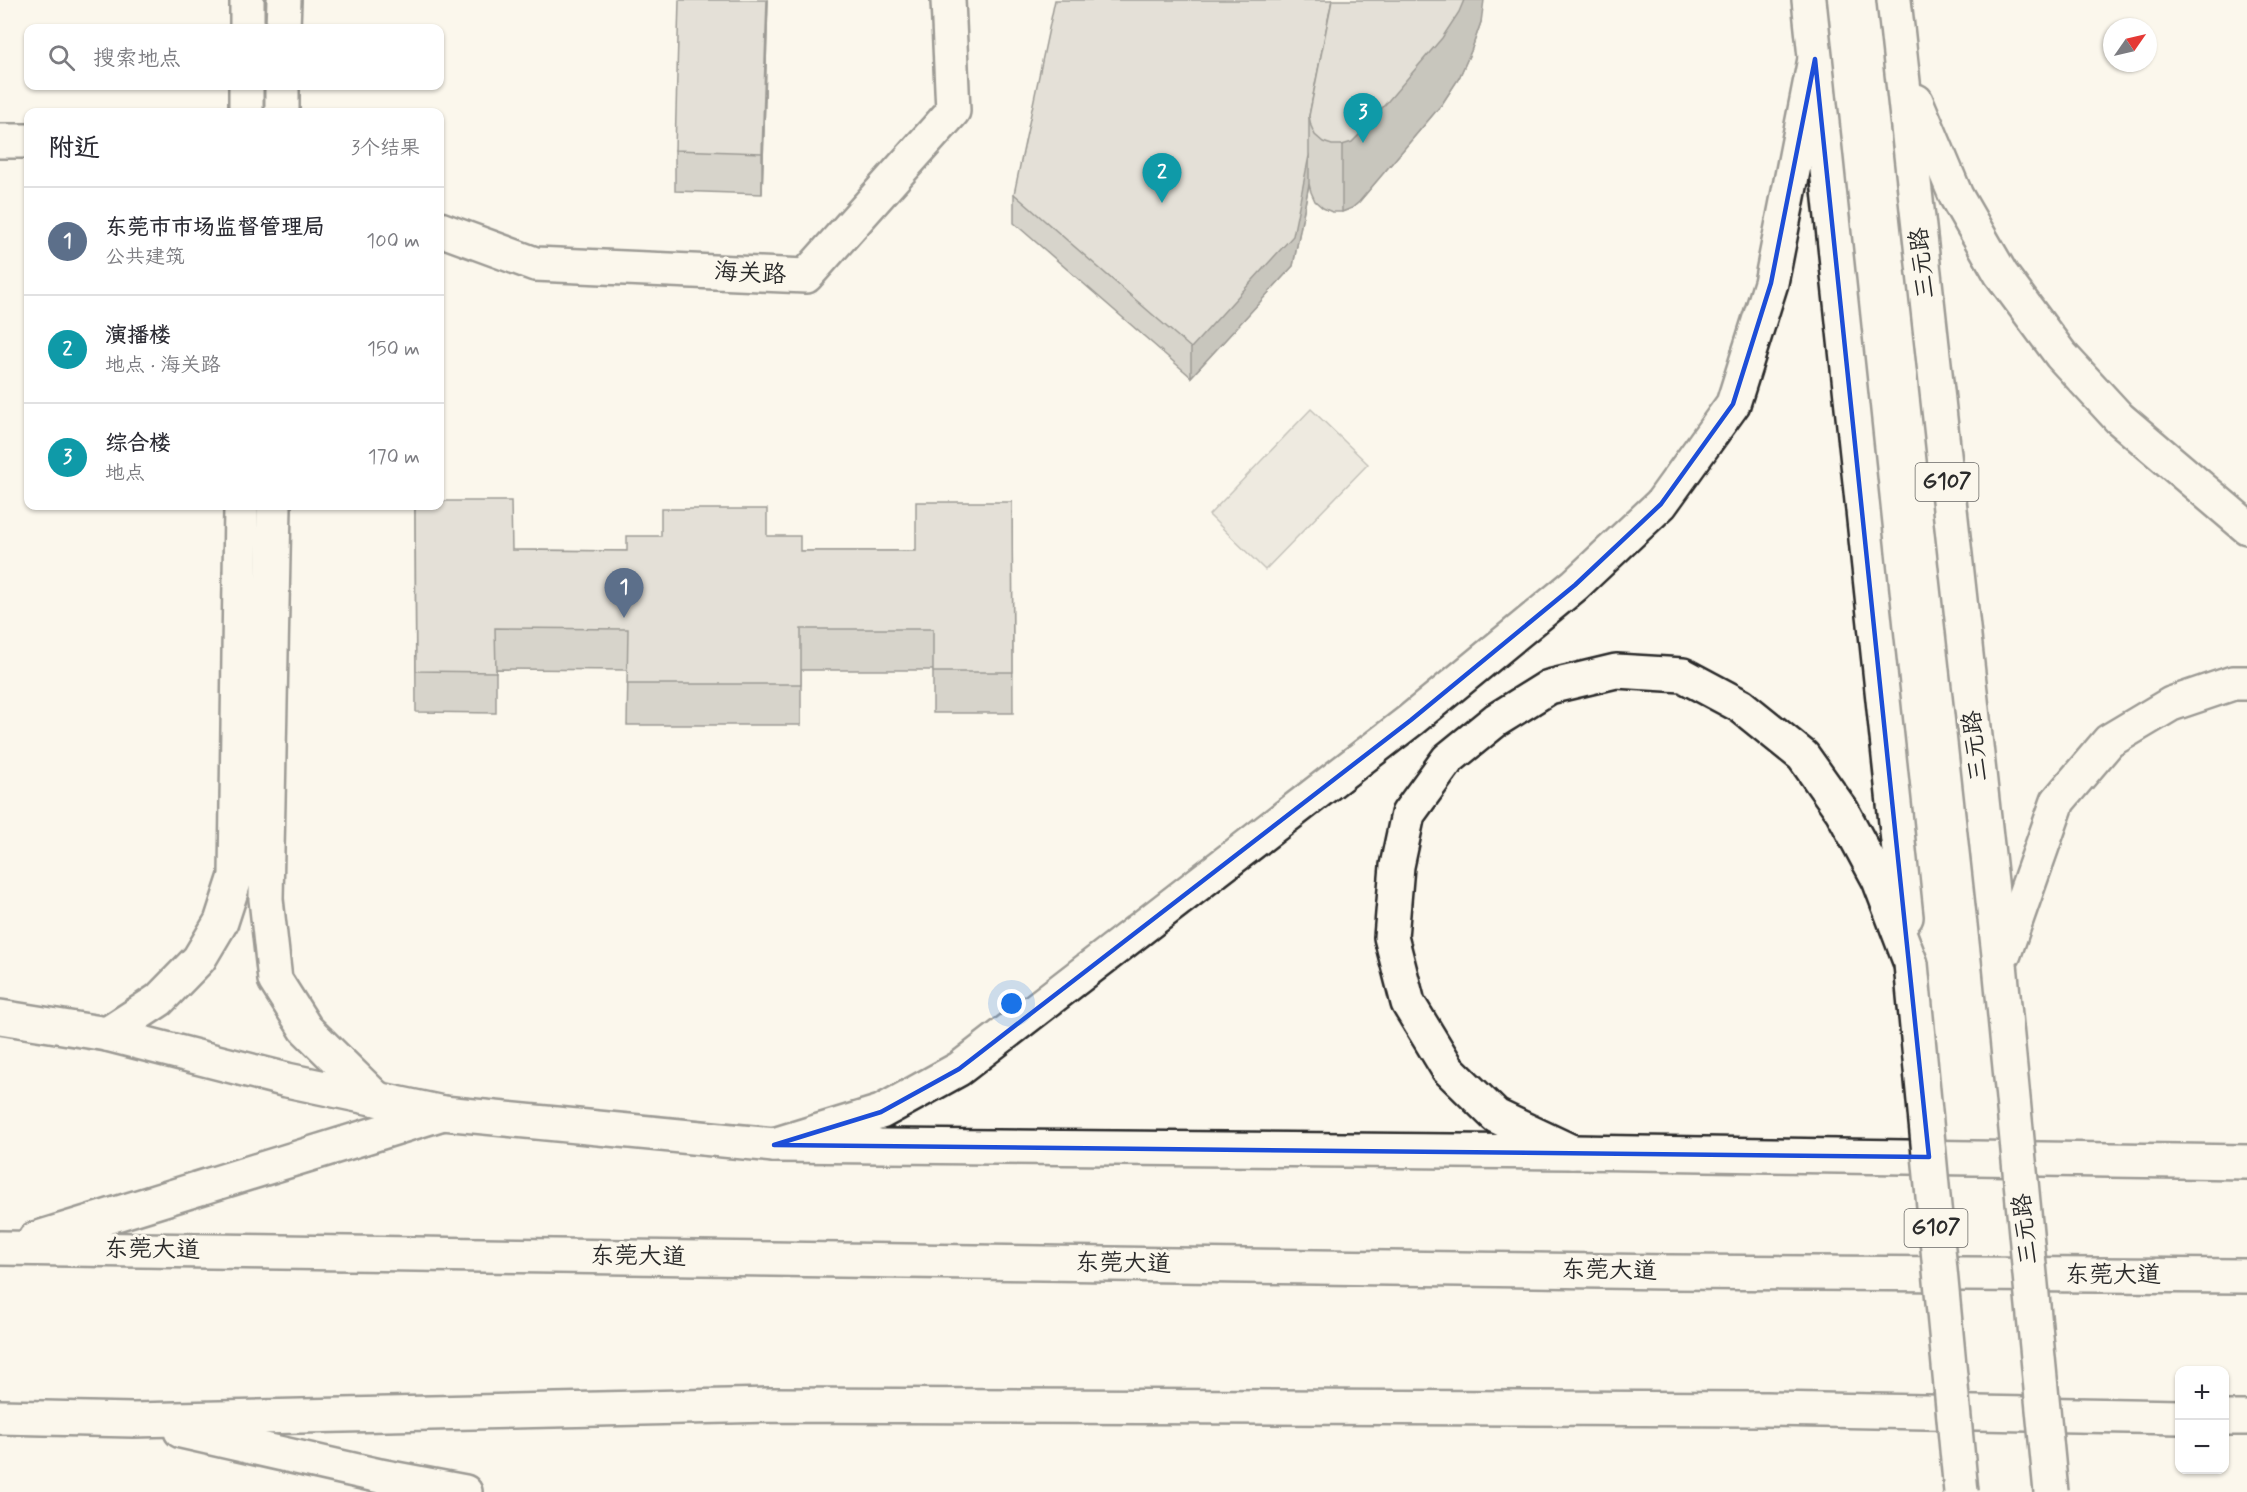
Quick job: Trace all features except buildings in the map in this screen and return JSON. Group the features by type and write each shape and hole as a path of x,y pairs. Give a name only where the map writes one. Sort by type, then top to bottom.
{"main road":[{"path":"247,0 247,24"},
{"path":"283,24 284,0"},
{"name":"海关路","path":"444,230 535,264 806,276 953,111 948,0"},
{"name":"G107","path":"1809,0 1911,964 1961,1492"},
{"name":"三元路","path":"1894,0 2000,964 2051,1492"},
{"path":"774,1145 881,1112 959,1069 1411,720 1575,585 1661,504 1732,405 1771,284 1815,59"},
{"path":"1902,67 1956,196 2001,274 2061,355 2119,418 2247,527"},
{"path":"246,90 246,108"},
{"path":"282,90 282,108"},
{"path":"0,141 24,141"},
{"path":"107,1034 159,1000 199,959 221,922 236,876 241,510"},
{"path":"274,510 266,899 275,980 306,1029 377,1099"},
{"path":"1572,1152 1496,1116 1448,1069 1408,1003 1391,937 1397,866 1408,814 1448,759 1496,720 1549,687 1616,670 1683,675 1741,706 1803,756 1842,812 1879,880 1911,964"},
{"path":"2000,964 2058,801 2109,741 2171,704 2234,683 2247,683"},
{"path":"0,1017 107,1034 287,1080 443,1113 774,1145 2247,1161"},
{"path":"4,1248 443,1113"},
{"name":"东莞大道","path":"4,1248 1609,1271 2247,1276"},
{"path":"0,1417 133,1420 771,1405 1766,1409 2175,1417"},
{"path":"2229,1418 2247,1418"},
{"path":"133,1420 380,1476 465,1492"}],"highlighted area":[{"path":"1815,59 1929,1157 774,1145 881,1112 959,1069 1411,720 1575,585 1661,504 1733,404 1771,283"}],"shaded area":[{"path":"1311,409 1368,464 1265,570 1209,515"}],"place":[{"name":"综合楼","path":"1363,143"},
{"name":"演播楼","path":"1162,203"},
{"name":"东莞市市场监督管理局","path":"624,618"}]}
